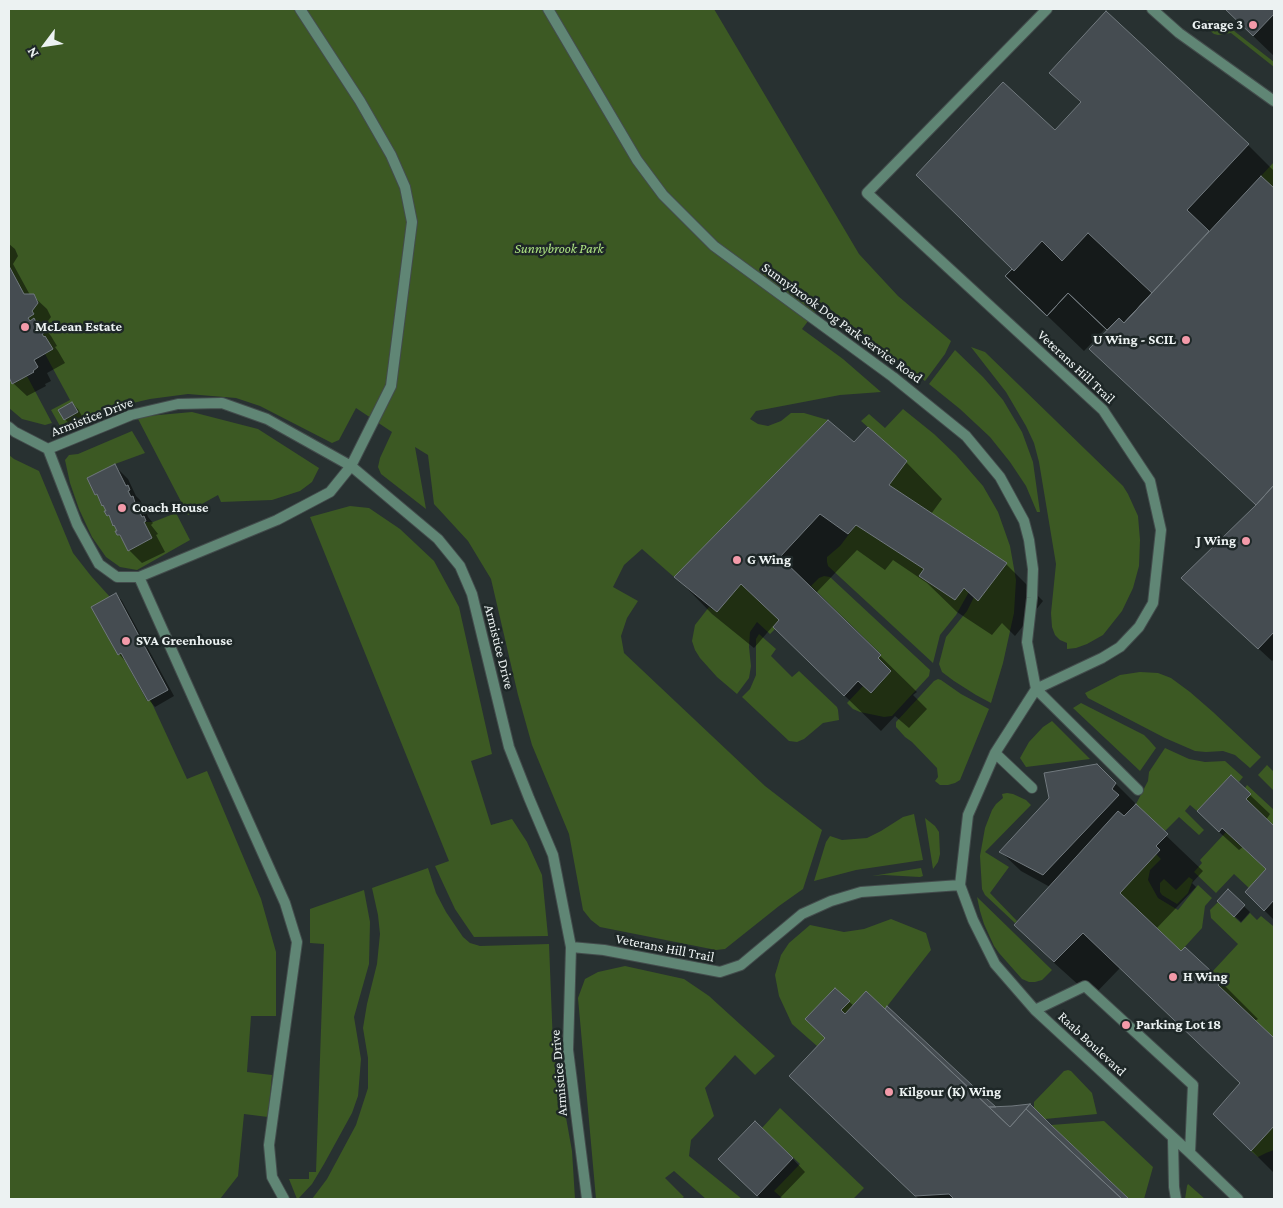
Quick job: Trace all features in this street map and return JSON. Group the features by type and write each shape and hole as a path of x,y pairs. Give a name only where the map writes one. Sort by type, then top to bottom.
{"lane":[{"path":"9,427 48,449 76,524 99,564 118,577 138,577 277,520 330,492 351,466 391,386 412,222 406,188 391,155 360,101 300,9"},
{"name":"Sunnybrook Dog Park Service Road","path":"548,9 637,160 663,195 714,246 893,378 966,436 1000,477 1024,521 1029,540 1033,569 1027,642 1036,689"},
{"name":"Veterans Hill Trail","path":"1036,689 1102,658 1120,647 1139,627 1153,603 1161,530 1150,481 1103,410 867,193 1047,9"},
{"path":"1152,9 1179,33 1274,101"},
{"name":"Armistice Drive","path":"48,449 131,415 178,404 222,404 267,419 351,466 438,539 460,566 472,594 509,747 553,856 570,947 568,1050 587,1199"},
{"path":"138,577 285,902 296,942 269,1145 272,1177 284,1199"},
{"path":"960,885 968,815 995,753 1036,689 1138,790"},
{"path":"995,753 1032,788"},
{"name":"Veterans Hill Trail","path":"570,947 604,950 720,972 741,965 802,914 831,901 861,892 960,885"},
{"name":"Raab Boulevard","path":"960,885 973,920 995,964 1035,1010 1238,1199"},
{"path":"1035,1010 1085,986 1193,1085 1190,1153"},
{"path":"1173,1139 1176,1199"}],"green space":[{"name":"Sunnybrook Park","path":"9,9 714,9 859,254 898,296 951,341 945,354 925,381 822,303 802,329 843,359 881,392 840,395 756,411 750,419 758,424 768,426 781,421 791,413 804,413 828,420 674,577 642,549 624,565 613,587 638,601 627,618 621,636 624,653 765,786 822,830 803,889 725,949 716,950 600,927 591,920 583,910 569,834 532,745 518,695 491,579 468,541 434,504 428,455 415,447 426,509 381,474 378,467 380,458 392,432 356,408 339,440 332,443 260,406 236,398 188,394 150,399 107,409 60,426 51,410 70,400 45,354 53,349 42,334 44,332 38,321 36,322 34,318 30,321 28,318 34,314 32,311 38,302 34,294 24,294 9,266"},
{"path":"1208,20 1213,25 1216,23 1229,27 1274,62 1274,67 1231,33 1214,34 1204,26"},
{"path":"1274,162 1274,188 1261,176"},
{"path":"971,347 985,352 1123,486 1138,516 1140,540 1139,566 1133,588 1122,611 1103,635 1087,644 1067,649 1067,643 1055,635 1052,627 1051,613 1056,564 1039,462 1034,443 1006,392"},
{"path":"955,350 983,377 1003,400 1022,432 1033,462 1040,512 1037,512 1026,486 1010,462 990,437 929,384"},
{"path":"27,376 52,423 45,425 22,419 9,408 9,377 13,384"},
{"path":"903,409 956,455 983,486 998,512 1010,546 1016,580 1014,613 1003,663 991,703 942,672 939,664 946,637 967,611 974,597 978,600 1007,563 889,485 906,461 861,421 869,414 885,428"},
{"path":"192,412 258,429 319,468 312,482 300,491 272,500 221,502 218,495 191,510 192,513 188,515 137,417"},
{"path":"132,431 145,453 115,464 87,478 95,495 97,494 101,505 103,505 107,516 109,515 112,525 114,525 117,531 115,531 117,535 120,535 128,551 152,538 144,522 153,522 176,513 190,540 137,570 120,567 106,557 92,537 79,509 70,483 65,460 69,455 78,454"},
{"path":"9,455 39,471 73,553 110,597 91,607 118,655 121,653 147,701 150,699 187,779 207,771 261,899 276,952 276,1016 251,1016 247,1072 272,1075 268,1117 244,1114 238,1176 220,1199 9,1199"},
{"path":"350,506 369,508 400,529 434,561 459,607 492,754 471,761 491,825 512,819 527,842 542,875 548,936 474,937 455,909 435,866 449,861 310,517"},
{"path":"856,525 924,569 919,576 955,600 964,588 969,592 956,615 940,635 933,663 828,566 827,557 840,546"},
{"path":"824,576 830,577 930,670 929,676 892,716 884,717 860,712 853,709 847,703 863,686 872,693 891,671 878,658 881,654 811,586"},
{"path":"741,584 779,620 773,627 775,629 770,634 757,622 750,632 751,666 749,678 737,694 717,677 700,658 692,641 695,625 709,607 717,612"},
{"path":"759,634 776,649 771,656 792,677 799,671 837,707 839,720 823,723 804,739 797,742 789,741 742,697 750,689 756,675 756,639"},
{"path":"1140,672 1158,673 1171,678 1213,712 1261,757 1250,768 1235,755 1223,751 1195,751 1165,738 1088,698 1085,693 1120,675"},
{"path":"938,679 989,709 960,780 948,785 940,785 935,781 938,777 937,768 896,727 896,722"},
{"path":"1081,703 1144,735 1156,748 1140,771 1073,708"},
{"path":"1052,721 1090,759 1026,767 1020,758 1029,742 1043,727"},
{"path":"1165,748 1189,759 1205,762 1225,761 1243,777 1239,782 1231,775 1197,811 1190,805 1185,811 1204,830 1199,835 1179,817 1165,831 1136,804 1148,781 1149,772"},
{"path":"1267,765 1274,772 1274,791 1258,775"},
{"path":"1247,785 1274,810 1274,826 1246,799 1251,794 1245,788"},
{"path":"1007,793 1026,800 1031,805 985,852 1009,867 990,893 1017,921 1015,923 985,895 982,889 980,856 985,828 992,810 1003,798 1002,794"},
{"path":"914,814 923,860 856,870 814,881 826,842 830,836 842,840 867,838 903,817"},
{"path":"925,818 939,832 940,854 938,862 933,869"},
{"path":"1226,832 1266,869 1249,888 1234,874 1216,893 1194,872 1202,863 1200,860"},
{"path":"1156,854 1161,859 1150,870 1148,880 1158,898 1178,910 1198,885 1212,898 1205,906 1202,928 1181,951 1120,893"},
{"path":"428,868 436,893 446,912 463,937 470,943 480,946 549,944 553,1045 572,1151 575,1199 312,1199 327,1179 356,1125 368,1088 368,1058 363,1028 377,964 380,934 372,888"},
{"path":"921,868 923,876 920,877 872,876"},
{"path":"1189,877 1193,880 1188,893 1177,904 1160,892 1160,883 1164,879 1176,890"},
{"path":"364,890 370,922 369,964 354,1017 361,1059 358,1096 352,1113 324,1164 312,1184 297,1199 289,1179 309,1179 309,1172 316,1172 324,944 310,943 310,909"},
{"path":"977,897 1052,970 1042,980 1029,982 1022,979 999,953 984,924"},
{"path":"1218,902 1241,923 1250,913 1257,920 1261,916 1274,925 1274,1038 1218,985 1222,981 1212,972 1238,944 1211,918 1210,910"},
{"path":"891,919 926,933 931,950 885,1009 866,992 845,1014 841,1010 849,1001 835,988 806,1019 825,1038 817,1046 792,1024 779,996 775,975 781,955 789,943 810,925 844,932 864,929"},
{"path":"625,966 684,979 709,996 775,1056 755,1075 735,1055 705,1088 714,1116 691,1140 689,1156 742,1199 706,1199 674,1171 665,1178 684,1197 681,1199 596,1199 578,998 585,979 598,972"},
{"path":"1068,1070 1092,1093 1097,1114 1045,1119 1034,1108 1034,1102 1064,1071"},
{"path":"780,1108 864,1188 853,1199 783,1199 774,1191 800,1164 762,1128"},
{"path":"1104,1121 1153,1167 1144,1199 1129,1199 1051,1125"},
{"path":"1274,1126 1274,1150 1258,1157 1251,1151"},
{"path":"1188,1184 1205,1199 1185,1199"}],"building":[{"name":"Garage 3","path":"1225,9 1274,9 1274,14 1253,36"},
{"path":"1106,11 1249,144 1187,210 1209,231 1124,323 1119,318 1107,330 1068,293 1047,316 1005,276 1012,269 916,175 1003,82 1055,130 1081,102 1049,73"},
{"name":"U Wing - SCIL","path":"1261,176 1274,188 1274,485 1256,505 1089,349 1119,318 1124,323"},
{"path":"1088,233 1152,293 1124,323 1119,318 1107,330 1068,293 1047,316 1005,276 1012,269 1014,271 1042,241 1062,261"},
{"name":"McLean Estate","path":"9,266 24,294 34,294 38,303 32,311 34,314 28,318 30,321 34,318 36,322 38,321 45,332 42,334 53,349 34,360 38,367 34,372 12,384 9,377"},
{"path":"72,402 78,412 64,420 58,410"},
{"name":"G Wing","path":"828,420 854,442 868,427 907,461 889,485 1007,563 978,601 964,588 955,600 919,576 924,569 856,525 848,534 820,514 780,557 881,655 878,658 891,671 871,693 858,681 844,696 773,627 779,620 741,584 717,612 674,577"},
{"name":"Coach House","path":"115,464 126,486 128,485 130,490 128,491 131,497 133,496 136,506 138,505 142,517 144,516 146,521 144,522 152,538 128,551 120,535 117,535 109,515 107,516 104,511 106,511 97,494 95,495 87,478"},
{"name":"J Wing","path":"1274,485 1274,632 1258,649 1181,578"},
{"name":"SVA Greenhouse","path":"116,593 168,690 148,701 121,653 118,655 91,607"},
{"path":"1097,764 1116,783 1112,789 1119,795 1043,875 999,852 1049,798 1044,773"},
{"path":"1231,775 1251,794 1246,799 1274,826 1274,900 1264,911 1245,892 1266,869 1222,828 1219,832 1197,811"},
{"name":"H Wing","path":"1136,804 1168,834 1156,846 1160,850 1120,893 1181,951 1185,947 1222,981 1218,985 1274,1038 1274,1126 1251,1151 1213,1114 1240,1083 1083,933 1054,962 1014,925 1118,811 1124,816"},
{"path":"1228,889 1245,905 1234,917 1217,901"},
{"name":"Kilgour (K) Wing","path":"835,988 850,1001 841,1010 845,1014 866,991 1010,1127 1026,1109 1122,1199 954,1199 949,1194 915,1196 789,1076 825,1038 805,1019"},
{"path":"887,1006 996,1107 989,1107 885,1009"},
{"path":"1030,1104 1129,1199 1122,1199 1026,1109"},
{"path":"1030,1104 1010,1127 989,1107 1012,1106"},
{"path":"755,1121 793,1158 757,1196 718,1159"}],"place":[{"name":"Garage 3","path":"1253,25"},
{"name":"McLean Estate","path":"25,327"},
{"name":"U Wing - SCIL","path":"1186,340"},
{"name":"Coach House","path":"122,508"},
{"name":"J Wing","path":"1246,541"},
{"name":"G Wing","path":"737,560"},
{"name":"SVA Greenhouse","path":"126,641"},
{"name":"H Wing","path":"1173,977"},
{"name":"Parking Lot 18","path":"1126,1025"},
{"name":"Kilgour (K) Wing","path":"889,1092"}]}
